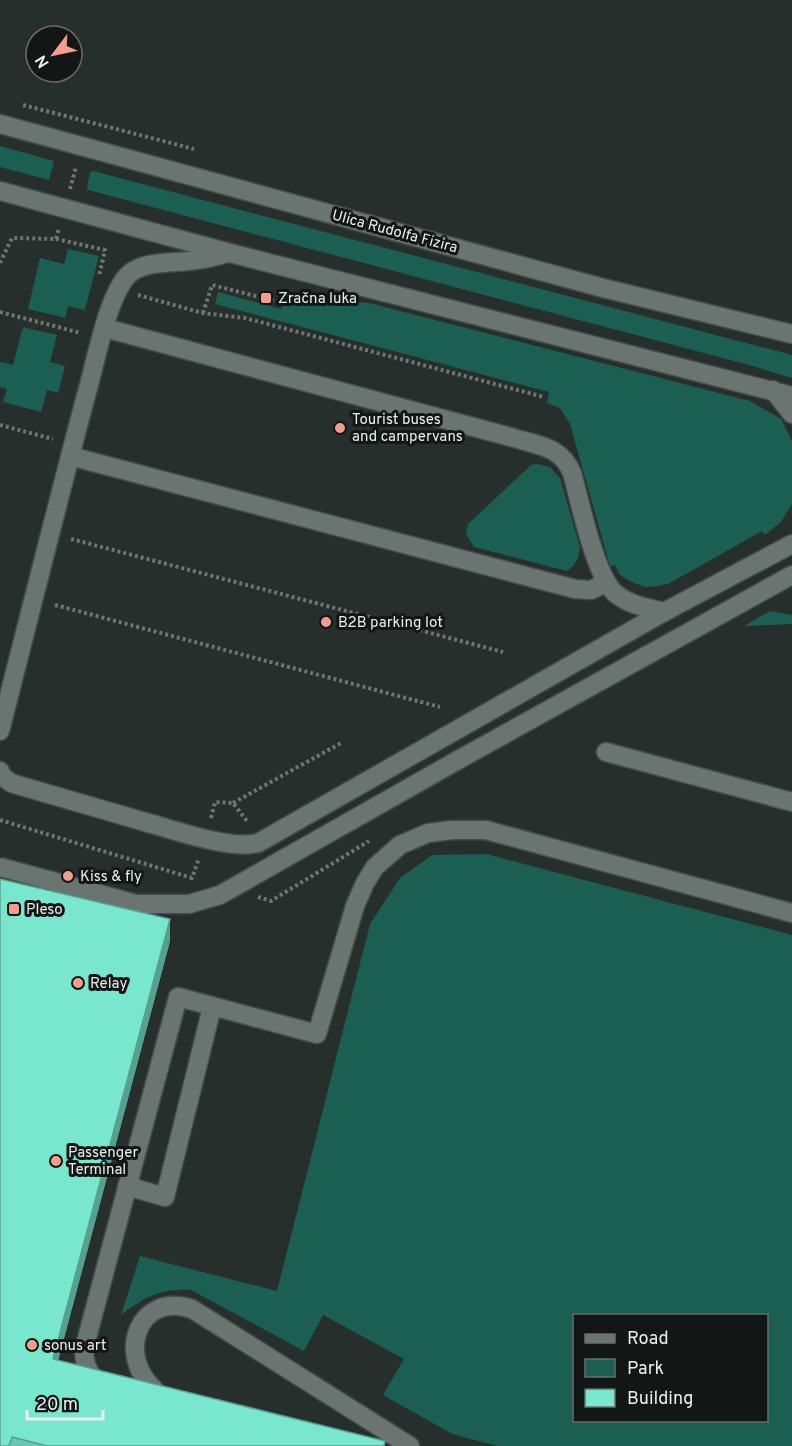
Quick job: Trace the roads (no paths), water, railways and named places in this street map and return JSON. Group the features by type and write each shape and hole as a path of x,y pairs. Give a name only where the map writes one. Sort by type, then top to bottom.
{"street":[{"name":"Ulica Rudolfa Fizira","path":"0,124 603,288 792,334"},
{"path":"0,191 230,253 792,396"},
{"path":"0,731 70,456 105,328 118,290 128,275 140,268 230,253"},
{"path":"105,328 514,438 557,452 568,463 572,472 597,561 606,583 614,593 628,602 664,612"},
{"path":"773,390 792,414"},
{"path":"70,456 575,589 591,590 606,583"},
{"path":"758,561 792,528"},
{"path":"0,771 2,776 11,783 188,834 233,845 247,846 258,843 664,612 792,544"},
{"path":"0,867 136,904 189,904 220,896 792,575"},
{"path":"606,752 792,802"},
{"path":"147,1382 129,1389 108,1386 98,1381 88,1372 84,1360 84,1349 178,997 317,1034 355,906 365,883 375,867 400,845 428,833 486,830 792,913"},
{"path":"127,1186 165,1197 212,1006"},
{"path":"171,1399 160,1394 147,1382 139,1369 134,1353 135,1335 140,1324 147,1316 175,1305 192,1309 410,1446"}],"place":[{"name":"Zračna luka","path":"266,298"},
{"name":"Tourist buses and campervans","path":"340,428"},
{"name":"B2B parking lot","path":"326,622"},
{"name":"Kiss & fly","path":"68,876"},
{"name":"Pleso","path":"14,909"},
{"name":"Relay","path":"78,983"},
{"name":"Passenger Terminal","path":"56,1161"},
{"name":"sonus art","path":"32,1345"}]}
